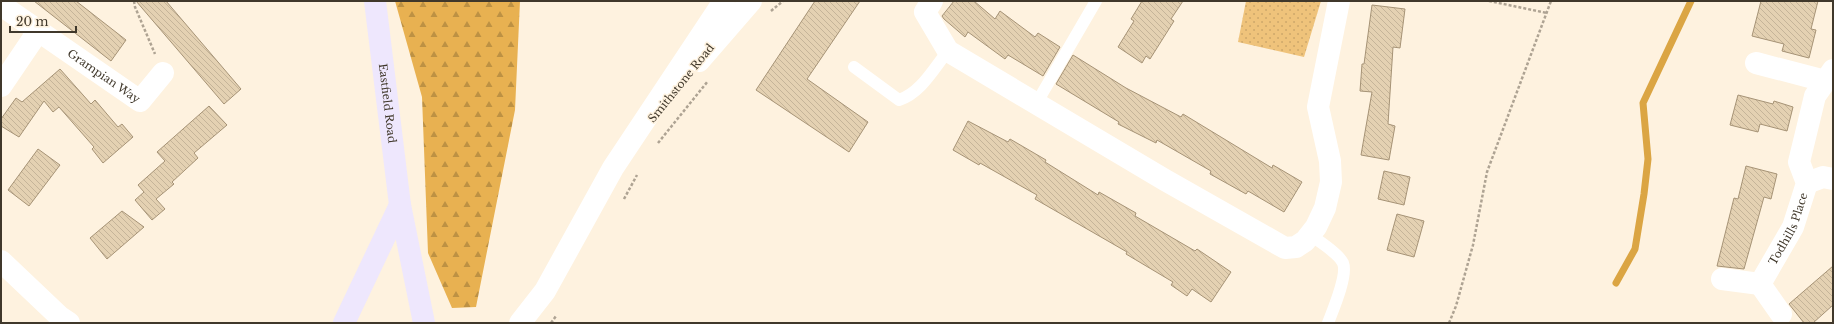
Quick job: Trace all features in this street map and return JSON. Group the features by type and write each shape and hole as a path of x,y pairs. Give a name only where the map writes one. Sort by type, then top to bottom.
{"main road":[{"name":"Eastfield Road","path":"375,1 400,205 424,323"},
{"path":"344,323 400,205"}],"street":[{"name":"Smithstone Road","path":"520,323 545,291 613,168 724,1"},
{"path":"932,1 925,12 948,51 1165,180 1285,248 1296,247 1310,235 1325,208 1331,182 1330,160 1318,107 1340,1"},
{"name":"Grampian Way","path":"1,5 140,101 163,73"},
{"name":"Smithstone Road","path":"613,168 714,42 758,9"},
{"path":"1,86 39,30"},
{"name":"Todhills Place","path":"1756,63 1829,75 1815,96 1799,162 1807,183 1793,227 1760,284"},
{"path":"1807,183 1823,177 1833,180"},
{"path":"1,261 60,317 69,323"},
{"path":"1722,279 1760,284 1781,314"}],"lane":[{"path":"1036,104 1096,1"},
{"path":"854,67 899,100 910,96 918,89 948,51"},
{"path":"1310,235 1338,256 1343,262 1344,276 1328,323"}],"path":[{"path":"134,1 135,7 163,73"},
{"path":"758,9 783,1"},
{"path":"1489,1 1547,13"},
{"path":"1449,323 1456,306 1474,245 1487,172 1551,1"},
{"path":"654,148 708,81"},
{"path":"621,203 641,168"},
{"path":"552,323 559,311"}],"green space":[{"path":"395,1 520,1 515,110 476,307 452,308 428,253 422,97"}],"shaded area":[{"path":"1246,1 1321,1 1304,57 1238,42"}],"building":[{"path":"34,1 76,1 126,40 111,61"},
{"path":"136,1 166,1 241,89 224,104"},
{"path":"815,1 860,1 807,79 868,122 849,152 756,90"},
{"path":"954,1 974,1 995,19 1000,11 1035,37 1038,33 1060,47 1043,76 1008,55 1005,59 968,32 965,37 942,16"},
{"path":"1142,1 1183,1 1171,19 1174,21 1150,59 1146,56 1142,63 1118,47 1134,21 1131,19"},
{"path":"1761,1 1818,1 1811,29 1816,30 1809,58 1782,51 1784,44 1752,36"},
{"path":"1372,5 1405,9 1400,48 1393,47 1388,124 1395,126 1389,160 1361,155 1372,92 1360,91 1362,64 1364,64"},
{"path":"1073,55 1126,88 1181,117 1183,114 1272,168 1273,165 1302,182 1284,212 1248,191 1246,194 1210,174 1211,171 1157,140 1156,143 1118,124 1119,122 1056,84"},
{"path":"60,69 91,104 95,100 118,127 122,124 133,137 103,163 92,149 94,147 59,107 53,112 44,101 19,137 1,126 1,119 16,98 22,102"},
{"path":"1738,95 1773,104 1774,101 1793,107 1787,131 1760,124 1758,132 1730,125"},
{"path":"209,106 227,125 194,153 198,158 172,182 174,184 156,199 165,209 152,220 135,200 144,192 138,185 165,161 157,152"},
{"path":"968,121 1008,142 1010,139 1046,160 1045,162 1098,195 1099,192 1136,213 1135,216 1195,251 1197,249 1231,272 1211,302 1192,289 1187,296 1171,285 1173,282 1126,254 1127,252 1035,199 1037,195 980,163 979,165 953,150"},
{"path":"38,149 60,165 29,206 8,190"},
{"path":"1746,166 1777,174 1771,199 1764,197 1744,269 1717,266 1734,198 1738,199"},
{"path":"1384,171 1410,177 1404,205 1378,199"},
{"path":"122,211 144,227 107,259 90,238"},
{"path":"1397,214 1424,221 1414,257 1387,250"},
{"path":"1833,266 1833,305 1813,323 1804,323 1789,304"}],"waterway":[{"path":"1616,283 1635,249 1644,194 1648,159 1643,103 1691,1"}]}
